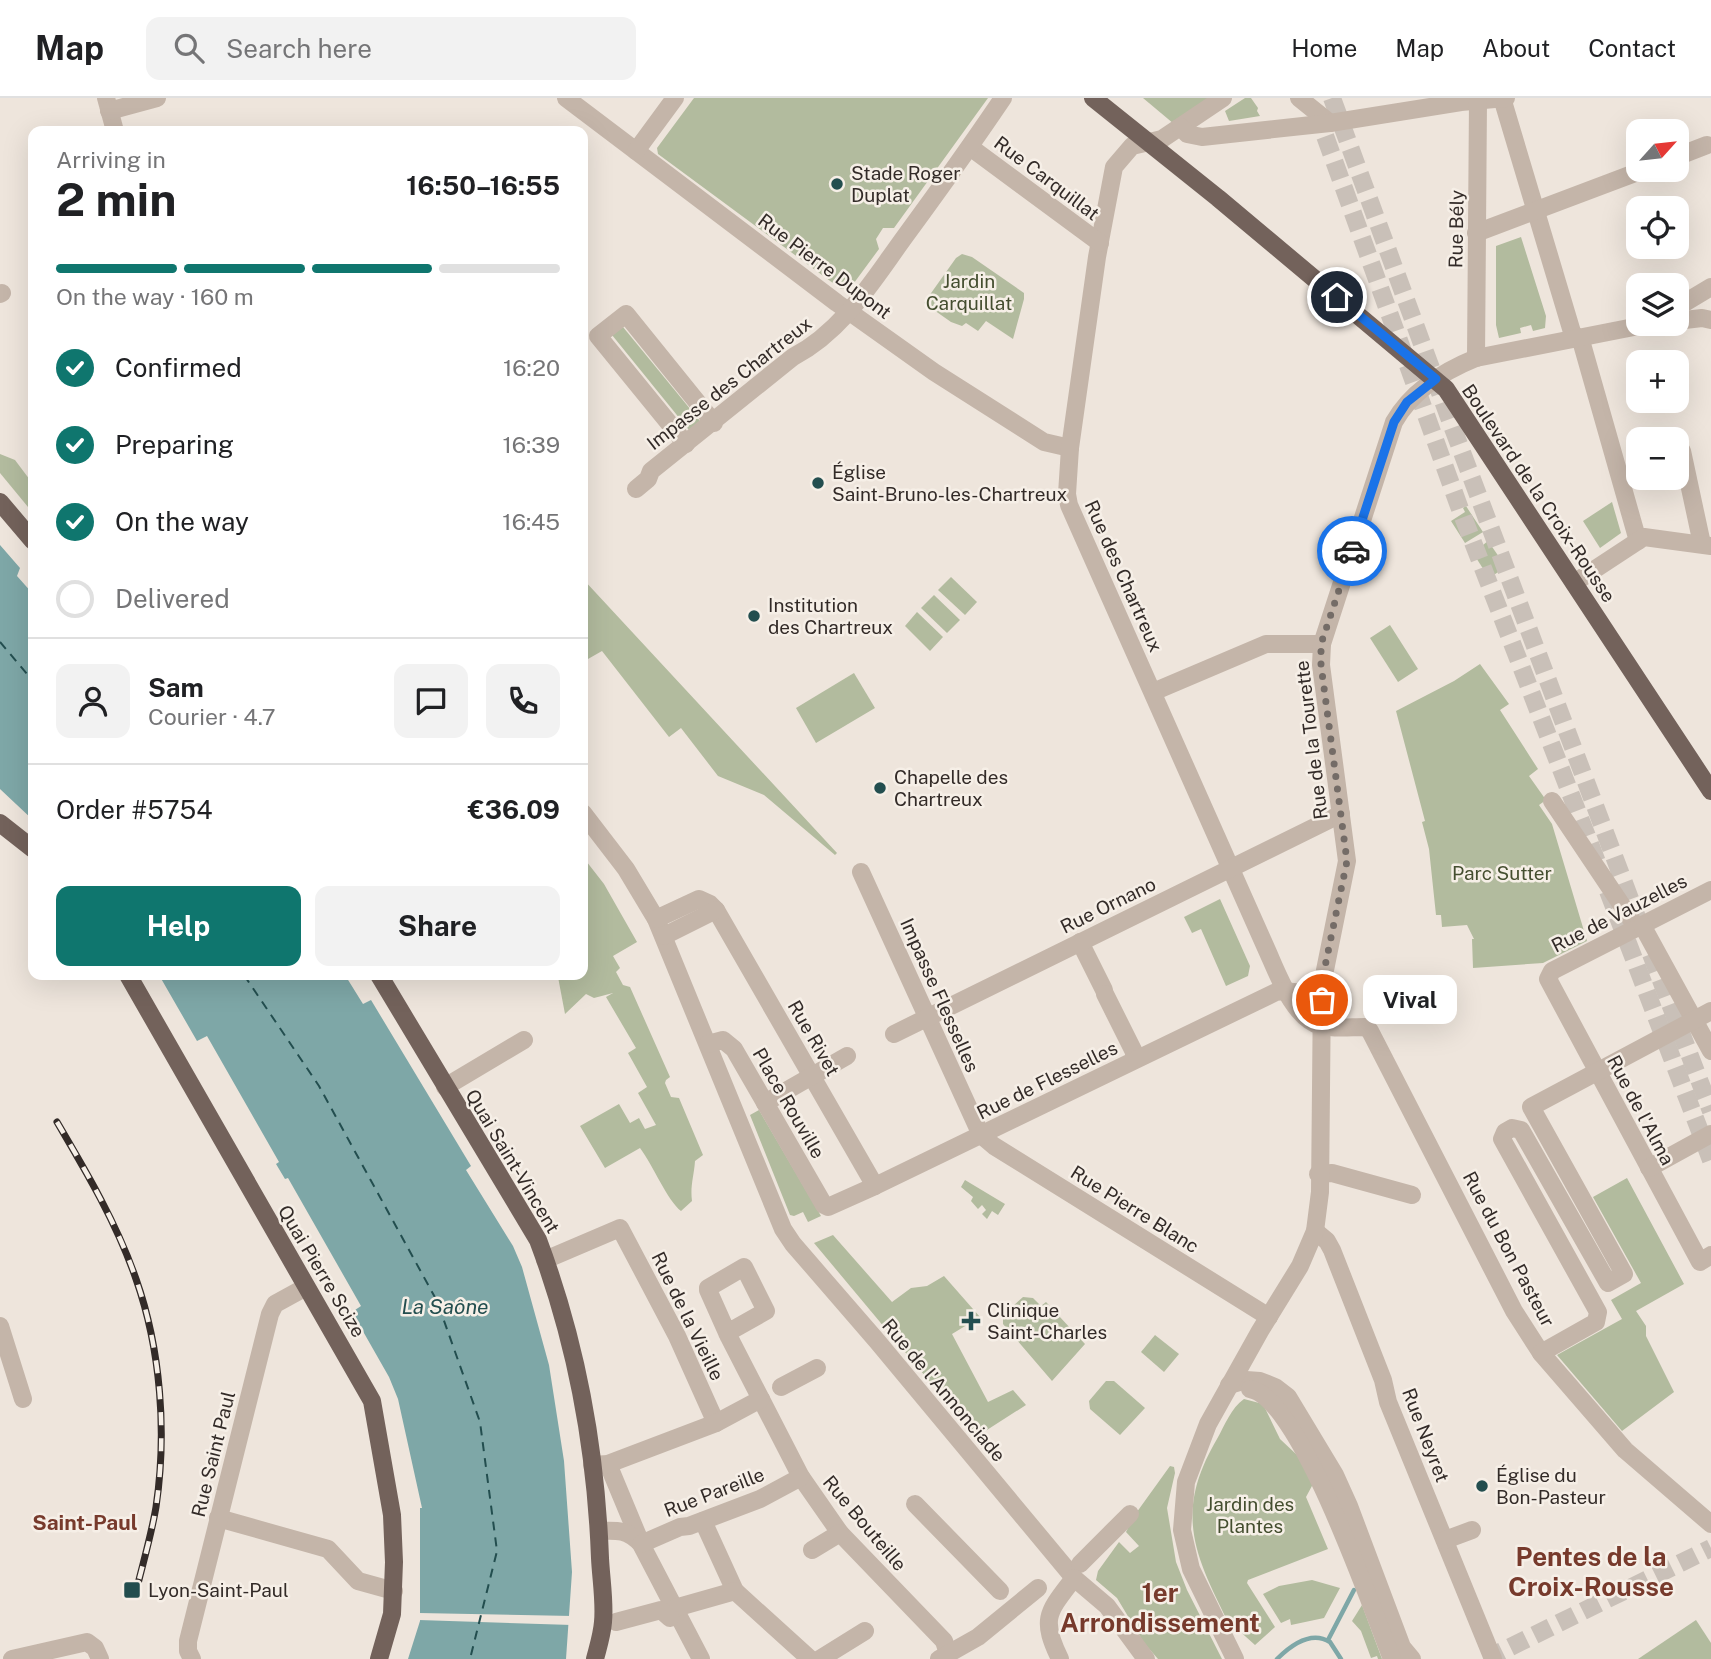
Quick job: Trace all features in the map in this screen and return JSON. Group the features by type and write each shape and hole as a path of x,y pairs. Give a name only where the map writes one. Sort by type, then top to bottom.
{"main road":[{"name":"Boulevard de la Croix-Rousse","path":"1093,98 1436,379 1452,397 1711,791"},
{"path":"0,502 28,535"},
{"path":"0,823 28,845"},
{"name":"Quai Pierre Scize","path":"131,980 372,1401 392,1515 392,1614 379,1659"},
{"name":"Quai Saint-Vincent","path":"382,980 538,1240 545,1260 575,1361 600,1464 599,1531 603,1622 596,1659"}],"street":[{"path":"114,126 107,104 157,98"},
{"name":"Rue Pierre Dupont","path":"566,98 849,312 934,372 1044,442 1070,449"},
{"path":"636,150 675,98"},
{"name":"Impasse des Chartreux","path":"636,489 648,479 651,471 844,319 1003,98"},
{"name":"Rue des Chartreux","path":"1223,98 1162,139 1151,144 1132,146 1114,167 1100,243 1070,449 1067,494 1069,505 1263,942 1288,993 1303,1015 1322,1035"},
{"path":"1299,98 1329,124"},
{"path":"1181,127 1187,134 1202,137 1329,124 1503,99 1572,332 1583,344 1638,541"},
{"name":"Rue Bély","path":"1476,358 1478,101"},
{"path":"1689,152 1707,145"},
{"name":"Rue Carquillat","path":"970,147 1100,243"},
{"path":"1476,233 1626,176"},
{"path":"1689,301 1711,287"},
{"path":"1695,298 1697,312 1707,319"},
{"path":"686,444 598,336 626,314 714,423"},
{"path":"1689,320 1707,319"},
{"name":"Rue de la Tourette","path":"1235,1659 1191,1569 1182,1530 1186,1482 1208,1424 1300,1266 1315,1231 1320,1192 1318,1174 1322,985 1346,869 1321,665 1321,644 1394,422 1407,402 1456,366 1476,358 1626,329"},
{"path":"1574,583 1644,537 1706,545 1689,478"},
{"path":"1153,692 1266,644 1321,644"},
{"path":"1552,801 1639,927 1711,1051"},
{"name":"Rue Ornano","path":"894,1034 1341,814"},
{"path":"588,820 638,886 656,919 708,1044"},
{"name":"Impasse Flesselles","path":"861,872 981,1135"},
{"name":"Rue de Vauzelles","path":"1549,976 1552,971 1711,890"},
{"path":"656,919 699,899 716,910 664,936"},
{"name":"Rue Rivet","path":"716,910 876,1186"},
{"path":"1080,942 1134,1052 1134,1057"},
{"name":"Rue de l'Alma","path":"1549,976 1548,979 1649,1168 1705,1259"},
{"name":"Rue de Flesselles","path":"824,1205 833,1206 876,1186 1280,990 1307,993 1322,985"},
{"path":"1541,1353 1597,1322 1598,1312 1502,1139 1505,1132 1512,1128 1520,1129 1608,1283 1624,1274 1531,1107 1711,1011"},
{"name":"Rue du Bon Pasteur","path":"1322,1035 1365,1027 1370,1031 1514,1311 1541,1353 1636,1461 1711,1524"},
{"path":"445,1087 524,1040"},
{"name":"Place Rouville","path":"708,1044 718,1040 729,1043 824,1205"},
{"name":"Rue de l'Annonciade","path":"708,1044 783,1229 793,1244 1107,1606 1146,1659"},
{"path":"765,1102 847,1056"},
{"path":"1649,1168 1711,1134"},
{"name":"Rue Pierre Blanc","path":"981,1135 992,1146 1269,1317"},
{"path":"1318,1174 1332,1173 1412,1195"},
{"name":"Rue de la Vieille","path":"545,1260 620,1228 677,1336 716,1423"},
{"name":"Rue Neyret","path":"1315,1231 1327,1241 1332,1250 1383,1380 1388,1402 1493,1659"},
{"name":"Rue de la Vieille","path":"741,1268 746,1268 766,1311 727,1333 708,1288 741,1268"},
{"name":"Rue Saint Paul","path":"194,1656 188,1641 270,1314 275,1304 306,1287"},
{"path":"0,1326 23,1399"},
{"name":"Rue Bouteille","path":"727,1333 801,1477 840,1533 944,1641 944,1657"},
{"path":"781,1387 817,1368"},
{"path":"1229,1385 1246,1380 1260,1381 1275,1387 1288,1397 1335,1475 1402,1647 1412,1659"},
{"path":"1229,1385 1258,1390 1267,1396 1308,1458 1320,1479 1349,1547 1392,1659"},
{"path":"600,1464 716,1423 761,1399"},
{"name":"Quai Saint-Vincent","path":"600,1464 641,1544 672,1613 701,1659"},
{"name":"Rue Pareille","path":"641,1544 680,1527 760,1499 801,1477"},
{"path":"915,1504 1009,1600"},
{"path":"1060,1659 1047,1625 1050,1611 1077,1571 1130,1514"},
{"path":"218,1518 328,1549 358,1581 394,1591"},
{"path":"703,1521 735,1591 810,1659"},
{"path":"1445,1540 1472,1530"},
{"path":"599,1531 629,1532 641,1544"},
{"path":"812,1550 840,1533"},
{"path":"944,1657 978,1637 1009,1600 1038,1588"},
{"path":"616,1622 661,1611 672,1613 735,1591"},
{"path":"820,1659 865,1631"},
{"path":"12,1659 87,1642 95,1648 100,1659"}],"green space":[{"name":"Stade Roger Duplat","path":"694,98 988,98 894,228 883,228 876,239 879,249 851,287 841,289 658,154 657,148"},
{"path":"1143,98 1225,98 1180,129"},
{"path":"1245,98 1251,98 1260,116 1229,121 1225,111"},
{"path":"1521,237 1546,316 1545,328 1533,331 1531,325 1520,328 1521,333 1499,338 1496,325 1496,246"},
{"name":"Jardin Carquillat","path":"962,254 972,257 1024,293 1013,339 986,321 978,331 966,323 962,326 951,322 924,303 956,258"},
{"path":"623,327 700,421 689,430 612,335"},
{"path":"0,454 15,460 28,477 28,507 0,473"},
{"path":"1612,502 1621,533 1600,548 1583,521"},
{"path":"1466,506 1483,532 1465,543 1451,521 1465,512 1463,508"},
{"path":"1488,541 1506,567 1489,578 1473,553"},
{"path":"951,577 977,602 965,615 938,590"},
{"path":"588,584 837,853 835,855 764,795 718,776 681,728 669,737 602,651 588,659"},
{"path":"934,595 960,620 947,633 921,608"},
{"path":"917,612 943,637 930,651 905,626"},
{"path":"1390,625 1418,669 1398,682 1370,638"},
{"name":"Parc Sutter","path":"1480,664 1509,704 1500,710 1538,769 1529,776 1546,800 1539,805 1552,824 1587,941 1543,963 1473,968 1474,939 1467,925 1442,927 1441,915 1436,915 1429,849 1422,822 1425,821 1396,711 1454,681"},
{"path":"854,673 875,708 816,743 796,708"},
{"path":"588,863 604,884 637,942 613,956 620,968 616,972 623,985 630,987 670,1077 665,1083 671,1097 679,1098 703,1155 695,1161 692,1201 681,1211 640,1148 605,1168 580,1126 619,1104 630,1123 639,1118 645,1129 656,1125 638,1093 647,1087 628,1053 636,1048 606,997 613,993 594,998 586,994 565,1014 559,980 588,980"},
{"path":"1220,899 1250,966 1248,976 1226,986 1201,929 1192,933 1184,917"},
{"path":"759,1110 821,1216 808,1222 803,1212 790,1215 750,1115"},
{"path":"1627,1178 1684,1284 1636,1311 1646,1326 1646,1336 1674,1392 1622,1431 1557,1355 1622,1319 1611,1300 1641,1283 1593,1197"},
{"path":"965,1180 1005,1204 998,1215 992,1211 987,1219 982,1214 986,1210 982,1205 978,1209 971,1201 973,1197 961,1187"},
{"path":"833,1235 892,1302 911,1288 927,1286 944,1276 980,1317 952,1334 988,1402 1013,1390 1026,1405 976,1437 814,1243"},
{"path":"1023,1297 1033,1298 1041,1306 1046,1302 1085,1344 1052,1381 1003,1324 1003,1315"},
{"path":"1155,1335 1179,1354 1164,1372 1141,1352"},
{"path":"1106,1381 1114,1381 1145,1408 1120,1435 1090,1409 1089,1401"},
{"name":"Jardin des Plantes","path":"1244,1399 1263,1404 1280,1439 1297,1455 1313,1484 1306,1497 1328,1549 1248,1580 1247,1583 1275,1627 1255,1645 1235,1624 1230,1626 1218,1601 1199,1555 1193,1512 1203,1466 1235,1407"},
{"name":"Jardin des Plantes","path":"1170,1466 1174,1467 1175,1473 1167,1508 1176,1562 1222,1659 1158,1659 1144,1643 1117,1598 1096,1580 1098,1571 1119,1542 1130,1553 1139,1546 1126,1532 1134,1516"},
{"path":"1312,1580 1340,1588 1324,1618 1291,1625 1290,1619 1281,1623 1263,1594 1279,1586"},
{"path":"1362,1605 1382,1659 1377,1656 1371,1658 1361,1631 1352,1621"},
{"path":"1696,1620 1711,1643 1711,1659 1638,1659"}],"water":[{"path":"0,545 20,568 17,576 28,588 28,815 0,789"},
{"name":"La Saône","path":"162,980 348,980 363,1004 371,1000 471,1166 466,1170 513,1246 522,1267 549,1365 564,1461 572,1572 566,1659 408,1659 420,1621 422,1508 398,1399 389,1377 352,1312 361,1306 288,1178 285,1179 276,1164 279,1162 207,1036 197,1041"}],"pier":[{"path":"419,1613 573,1616 572,1625 419,1620"}],"waterway":[{"path":"1328,1640 1354,1590"},
{"path":"1277,1659 1295,1644 1309,1638 1330,1642 1341,1659"}],"ferry route":[{"path":"0,642 28,675"},
{"path":"247,980 319,1086 437,1301 480,1422 497,1551 470,1659"}],"tunnel":[{"path":"1332,98 1641,928"},
{"path":"1316,111 1460,509 1597,862"},
{"path":"1608,891 1711,1160"},
{"path":"1651,954 1711,1111"},
{"path":"1486,1659 1711,1548"}],"railway":[{"path":"57,1122 120,1238 144,1306 156,1363 161,1421 159,1479 154,1518 135,1596"}],"way so far":[{"path":"1322,1000 1323,976 1347,861 1321,665 1321,644 1352,551"}],"place":[{"name":"Stade Roger Duplat","path":"837,184"},
{"name":"Église Saint-Bruno-les-Chartreux","path":"818,483"},
{"name":"Institution des Chartreux","path":"754,616"},
{"name":"Chapelle des Chartreux","path":"880,788"},
{"name":"Vival","path":"1322,1000"},
{"name":"Clinique Saint-Charles","path":"971,1321"},
{"name":"Église du Bon-Pasteur","path":"1482,1486"},
{"name":"Lyon-Saint-Paul","path":"132,1590"}],"district":[{"name":"Saint-Paul","path":"85,1522"},
{"name":"Pentes de la Croix-Rousse","path":"1591,1571"},
{"name":"1er Arrondissement","path":"1160,1607"}],"route":[{"path":"1337,297 1436,379 1407,402 1394,422 1352,551"}]}
